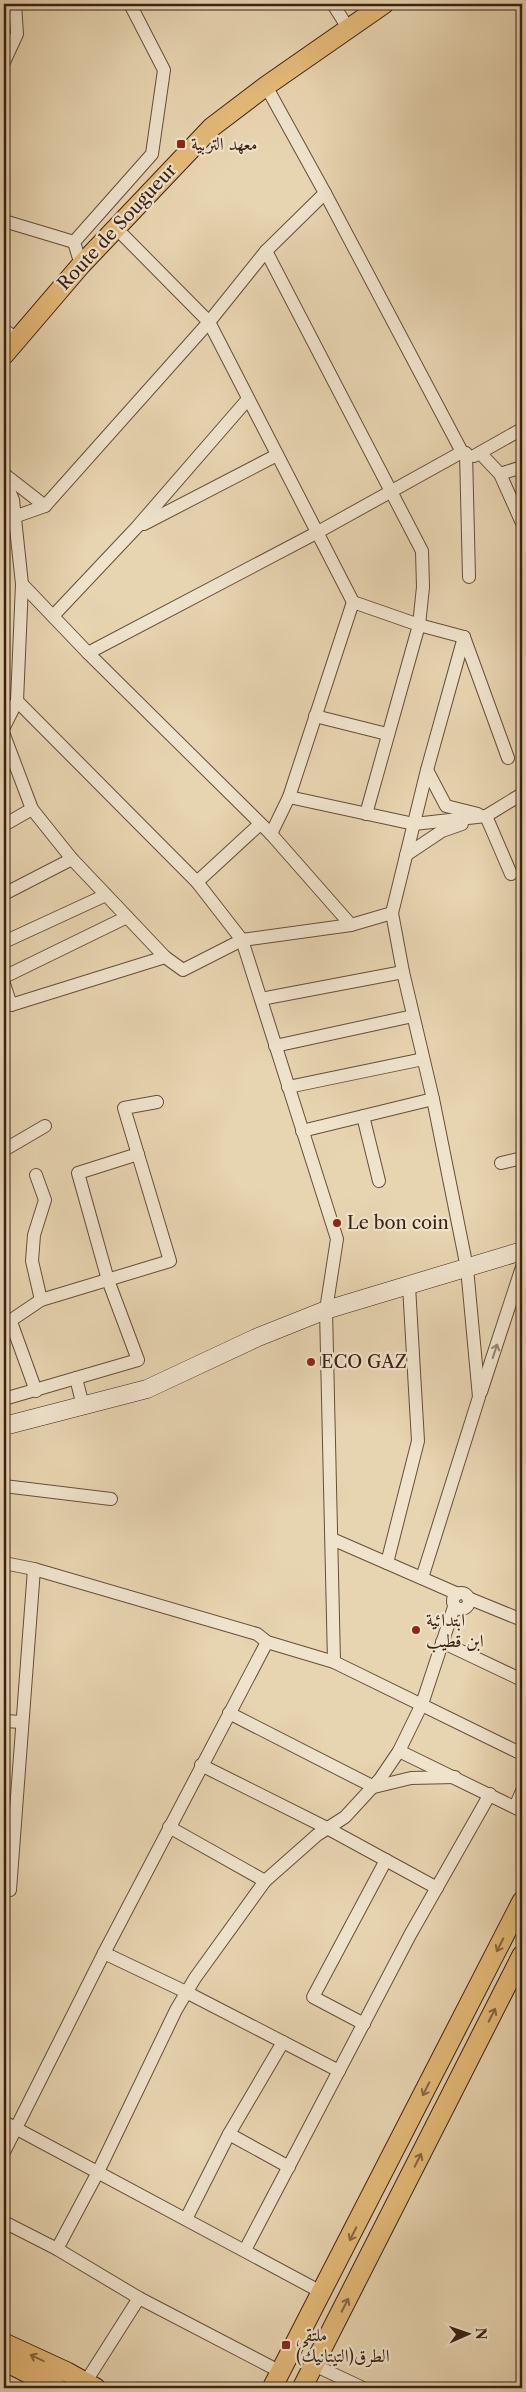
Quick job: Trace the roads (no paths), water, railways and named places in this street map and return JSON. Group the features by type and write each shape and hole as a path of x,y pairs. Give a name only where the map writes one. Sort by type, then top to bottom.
{"main road":[{"name":"Route de Sougueur","path":"4,355 10,334 81,265 212,127 266,86 384,4"},
{"path":"4,1426 147,1389 256,1338 326,1310 522,1251"},
{"path":"276,2380 323,2293 522,1901"},
{"path":"302,2388 522,1955"},
{"path":"4,2342 90,2385"},
{"path":"4,2361 57,2388"}],"street":[{"path":"4,62 17,34 15,4"},
{"path":"74,242 152,154 164,70 130,4"},
{"path":"333,4 348,28"},
{"path":"266,86 464,452 469,577"},
{"path":"9,517 45,506 209,322 266,251 325,193"},
{"path":"4,221 74,242"},
{"path":"116,228 209,322 353,602 419,625 464,637"},
{"path":"74,242 81,265"},
{"path":"266,251 392,490 422,551 423,587 419,625 366,814"},
{"path":"53,616 137,527 248,399"},
{"path":"464,452 472,456 480,453 522,429"},
{"path":"88,653 318,532 464,452"},
{"path":"480,453 500,474 522,523"},
{"path":"137,527 278,455"},
{"path":"500,474 522,467"},
{"path":"4,474 45,506"},
{"path":"4,478 13,500 9,517 22,584 17,701 4,727"},
{"path":"22,584 88,653 271,834 351,925"},
{"path":"271,834 289,797 353,602"},
{"path":"464,637 508,758"},
{"path":"464,637 426,770 392,913 403,972 433,1099 467,1268 480,1397"},
{"path":"17,701 197,882 242,940 337,1239 326,1310 334,1662"},
{"path":"316,716 387,734"},
{"path":"4,735 32,809 72,859 126,917 165,957 182,970 242,940 351,925 392,913"},
{"path":"426,770 446,806 486,816"},
{"path":"406,855 442,831 486,816 522,794"},
{"path":"289,797 414,824 486,816"},
{"path":"4,825 32,809"},
{"path":"486,816 511,874"},
{"path":"197,882 260,824"},
{"path":"4,894 72,859"},
{"path":"4,942 106,895"},
{"path":"4,977 126,917"},
{"path":"4,984 7,1005 165,957"},
{"path":"261,1000 403,972"},
{"path":"275,1046 414,1016"},
{"path":"288,1087 423,1059"},
{"path":"302,1131 433,1099"},
{"path":"36,1391 7,1324 25,1309 41,1300 170,1261 124,1108 157,1102"},
{"path":"363,1116 379,1181"},
{"path":"4,1150 46,1126"},
{"path":"4,1399 138,1360 108,1280 78,1173 138,1154"},
{"path":"501,1163 522,1158"},
{"path":"36,1175 45,1200 34,1235 32,1261 41,1300"},
{"path":"422,1578 522,1267"},
{"path":"386,1563 418,1440 409,1286"},
{"path":"76,1378 83,1406"},
{"path":"4,1486 111,1499"},
{"path":"332,1538 386,1563 522,1620"},
{"path":"4,1563 34,1569 257,1634 266,1642 334,1662 522,1754"},
{"path":"4,1889 10,1890 34,1569"},
{"path":"57,2249 98,2172 186,1992 265,1881 327,1828 345,1817 374,1787 399,1751 422,1704 454,1607 453,1599 463,1596"},
{"path":"4,2152 9,2125 104,1954 266,1642"},
{"path":"442,1642 522,1680"},
{"path":"229,1713 374,1787 411,1778 455,1777"},
{"path":"4,1720 22,1722"},
{"path":"399,1751 518,1809 522,1791"},
{"path":"201,1766 327,1828 437,1888"},
{"path":"245,2250 437,1888 490,1794"},
{"path":"169,1827 265,1881"},
{"path":"364,2024 313,1997 386,1860"},
{"path":"104,1954 186,1992 339,2071"},
{"path":"186,2219 229,2134 283,2042"},
{"path":"9,2125 323,2293"},
{"path":"229,2134 288,2167"},
{"path":"4,2222 57,2249 276,2380"},
{"path":"90,2385 139,2298"},
{"path":"314,2365 363,2388"},
{"path":"57,2388 67,2372"}],"place":[{"name":"معهد التربية","path":"181,144"},
{"name":"Le bon coin","path":"337,1223"},
{"name":"ECO GAZ","path":"311,1362"},
{"name":"ابتدائية ابن قطيب","path":"416,1630"},
{"name":"ملتقى الطرق(التيتانيك)","path":"286,2345"}]}
